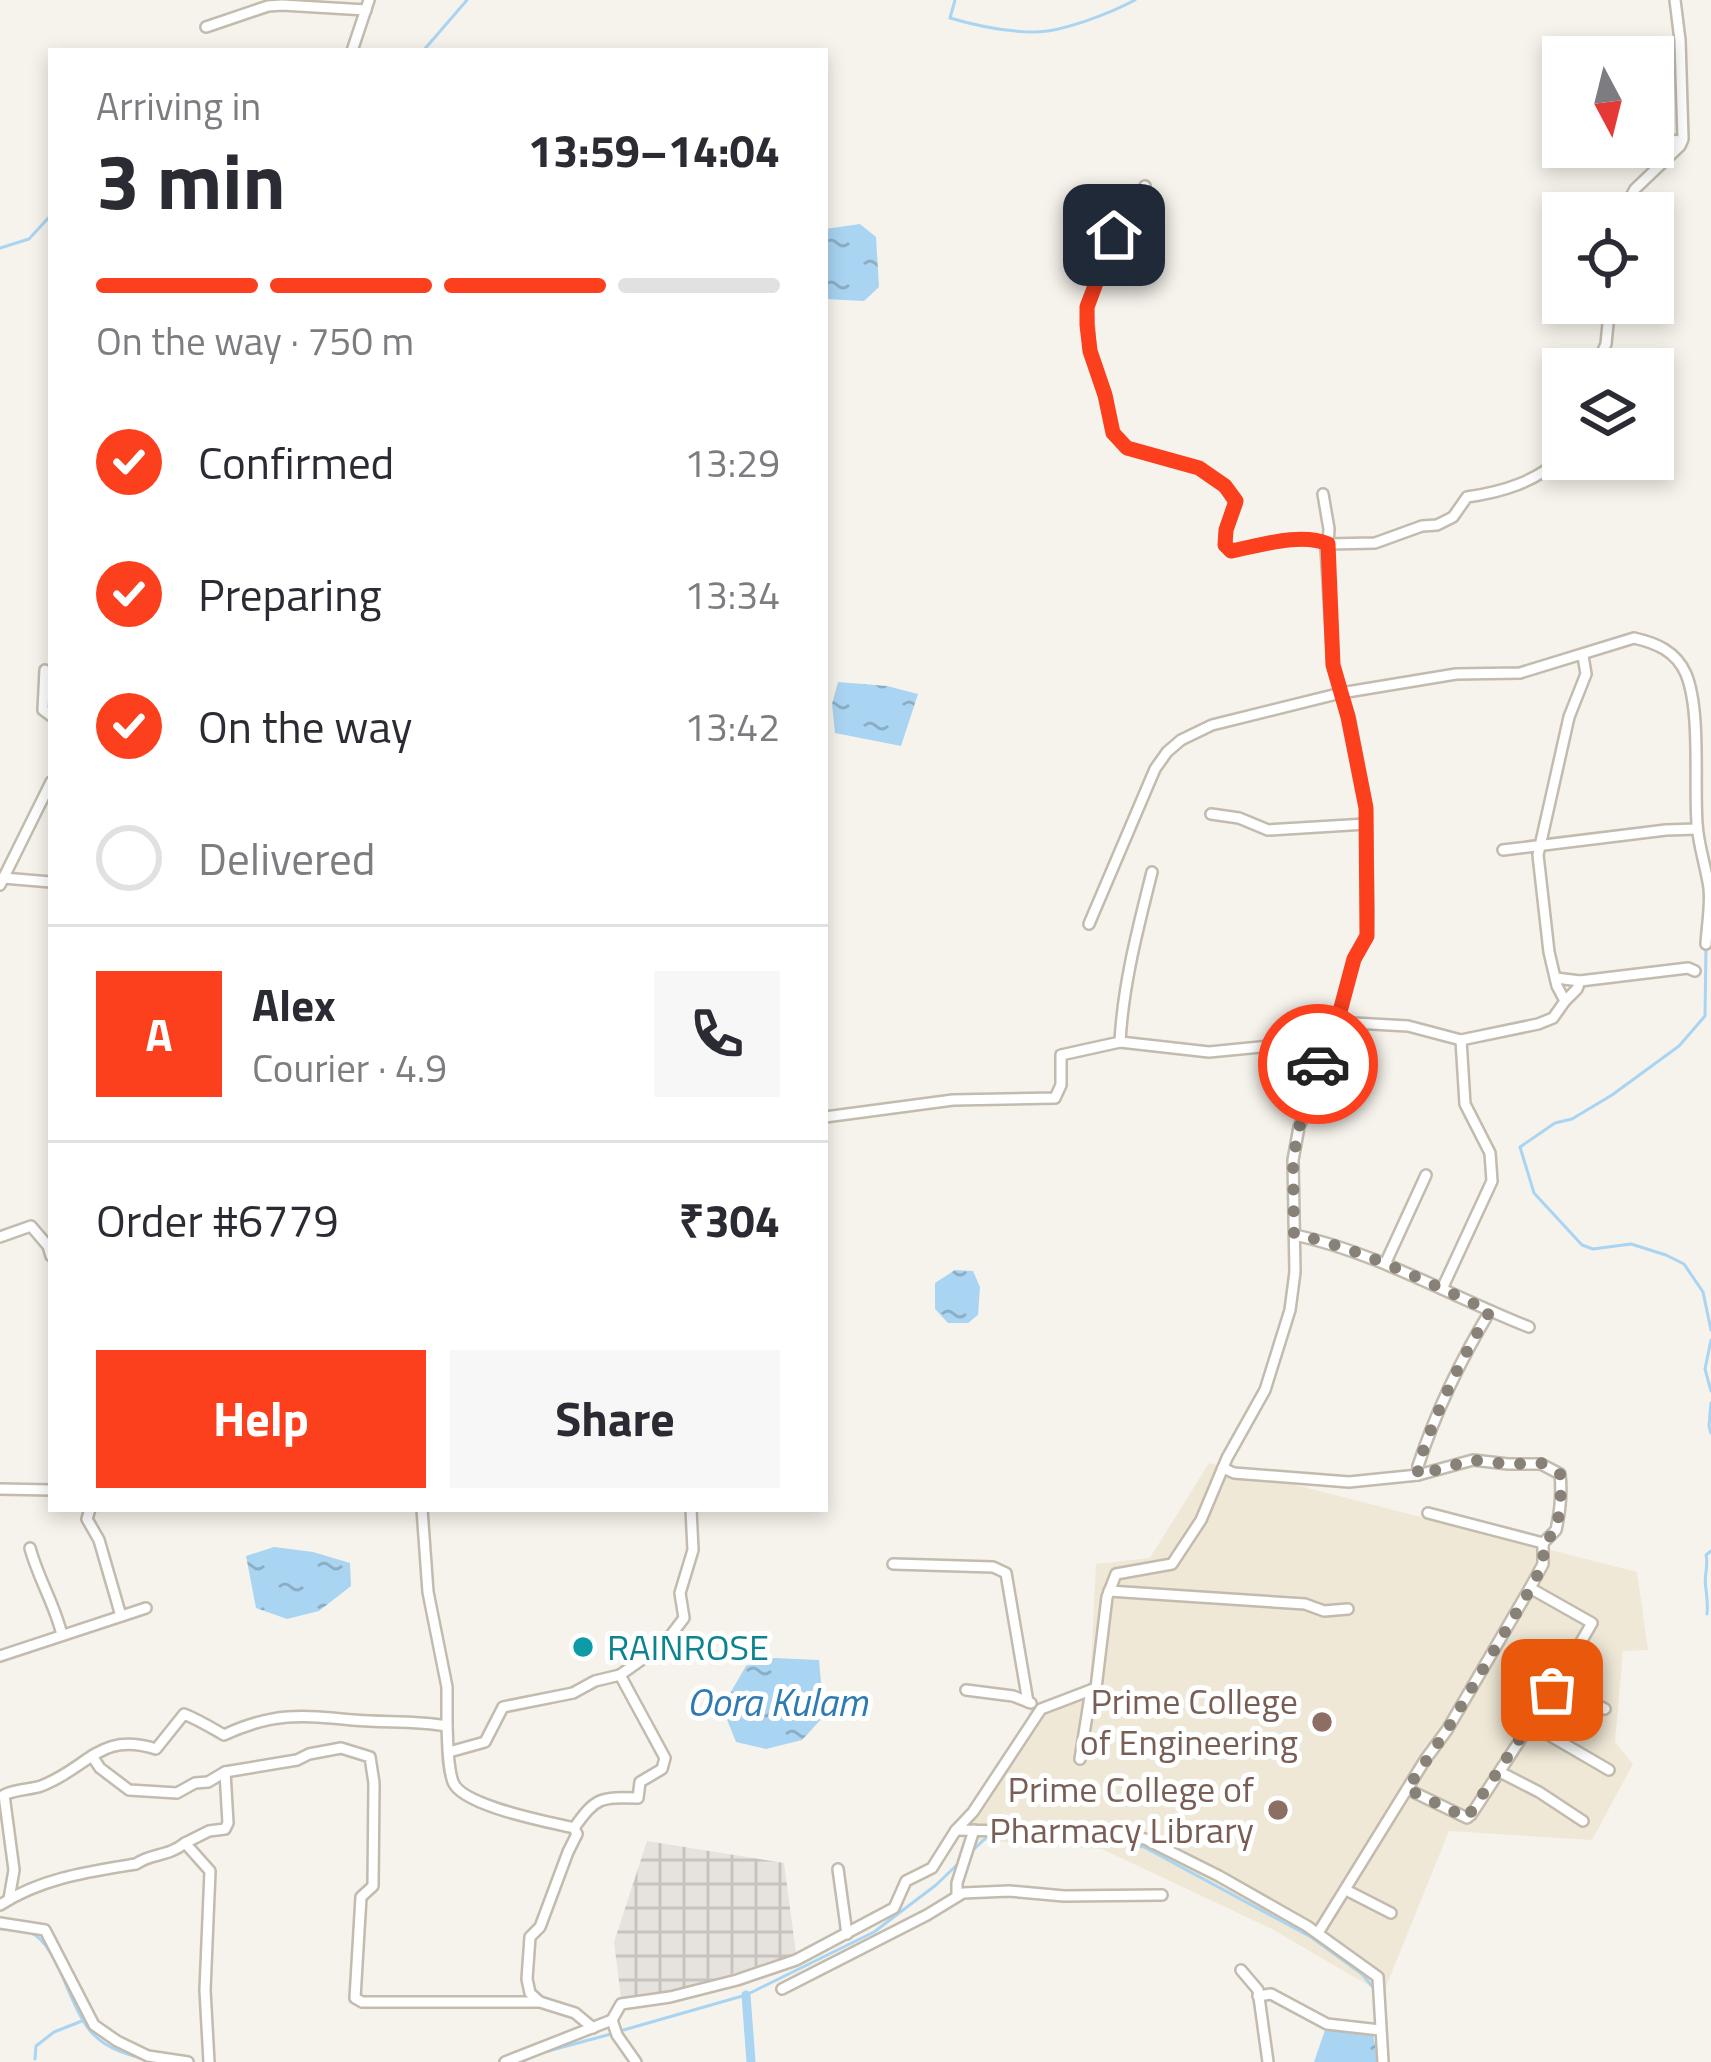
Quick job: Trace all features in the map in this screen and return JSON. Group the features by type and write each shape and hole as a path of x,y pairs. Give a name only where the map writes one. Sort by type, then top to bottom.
{"street":[{"path":"1633,192 1682,141 1675,0"},
{"path":"206,27 268,7 367,5 353,48"},
{"path":"1674,140 1682,141"},
{"path":"1145,186 1114,235 1087,307 1090,351 1113,433 1127,448 1199,468 1225,486 1236,501 1225,535 1231,551 1282,542 1376,543 1453,517 1467,497 1542,475"},
{"path":"1323,494 1329,529 1333,665 1366,808 1367,936 1354,959 1336,1023 1408,1026 1461,1040 1553,1018 1580,981"},
{"path":"1089,924 1155,769 1180,740 1212,725 1341,693 1456,674 1520,674 1634,638 1651,642 1678,661 1693,701 1697,829 1709,891 1706,944"},
{"path":"1565,1000 1549,952 1538,855 1569,717 1586,674 1583,656"},
{"path":"45,670 43,710 48,714"},
{"path":"48,788 2,882 48,883"},
{"path":"1211,814 1239,818 1268,830 1366,824"},
{"path":"1504,850 1697,829"},
{"path":"1120,1042 1122,1004 1152,872"},
{"path":"1556,978 1580,981 1695,970"},
{"path":"828,1117 953,1100 1055,1098 1061,1085 1061,1055 1120,1042 1209,1052 1312,1042 1338,1019"},
{"path":"505,2062 612,2020 621,2004 737,1981 796,1960 894,1908 906,1881 932,1868 956,1830 974,1812 1041,1709 1096,1688 1109,1592 1116,1574 1172,1564 1201,1520 1265,1390 1290,1310 1295,1272 1293,1160 1299,1127 1315,1090 1322,1029"},
{"path":"1442,1289 1492,1181 1490,1153 1465,1104 1461,1040"},
{"path":"1386,1262 1426,1174"},
{"path":"0,1237 31,1226 48,1247"},
{"path":"1294,1234 1386,1262 1529,1327"},
{"path":"1418,1475 1435,1415 1490,1311"},
{"path":"1223,1468 1338,1483 1418,1475 1473,1460 1541,1463 1560,1474 1556,1530 1544,1543 1543,1564 1531,1588 1318,1934"},
{"path":"0,1489 48,1490"},
{"path":"89,1512 87,1519 99,1540 121,1616"},
{"path":"422,1512 428,1592 447,1687 454,1783 460,1793 518,1815 574,1828"},
{"path":"449,1752 485,1742 502,1707 573,1693 620,1675 665,1643 684,1618 680,1593 693,1550 691,1512"},
{"path":"1428,1514 1544,1543"},
{"path":"30,1548 62,1635"},
{"path":"893,1564 993,1567 1006,1573 1028,1702"},
{"path":"1407,1789 1467,1818 1556,1683 1592,1623 1531,1588"},
{"path":"1109,1592 1348,1609"},
{"path":"0,1655 146,1608"},
{"path":"574,1828 594,1804 607,1798 638,1798 640,1782 662,1769 664,1758 620,1675"},
{"path":"1556,1683 1605,1709"},
{"path":"966,1690 1013,1696 1041,1709"},
{"path":"1080,1760 1091,1690"},
{"path":"5,1902 14,1870 4,1796 38,1787 112,1743 156,1749 184,1714 224,1735 289,1714 447,1726"},
{"path":"1530,1724 1609,1771"},
{"path":"92,1756 128,1790 177,1793 225,1772 341,1748 370,1757 374,1886 361,1897 356,1998 362,2002 540,2002 575,2014 593,2028"},
{"path":"5,1902 40,1883 136,1864 169,1854 209,1831 225,1829 229,1823 225,1772"},
{"path":"1500,1772 1583,1820"},
{"path":"540,2002 530,1993 528,1945 540,1927 577,1834 574,1828"},
{"path":"956,1830 1097,1833 1145,1839 1219,1876 1318,1934 1378,1977 1383,2062"},
{"path":"957,1894 974,1830"},
{"path":"185,1843 210,1871 205,1990 208,2062"},
{"path":"838,1869 847,1934"},
{"path":"1346,1890 1391,1913"},
{"path":"796,1960 782,1989 927,1915 957,1894 1162,1895"},
{"path":"0,1923 45,1930 94,2025 148,2056 188,2062"},
{"path":"1240,1970 1258,1996 1268,2062"},
{"path":"1258,1996 1271,1994 1327,2024 1380,2030"},
{"path":"612,2020 636,2062"}],"shaded area":[{"name":"Prime College of Engineering","path":"1209,1463 1637,1572 1648,1650 1623,1651 1615,1742 1633,1764 1592,1840 1449,1831 1383,1994 1272,1929 1102,1849 964,1839 993,1778 1022,1739 1031,1705 1090,1684 1096,1564 1150,1558"},
{"path":"647,1841 784,1863 796,1953 677,1990 621,1998 614,1942"}],"water":[{"path":"860,224 876,237 879,287 864,301 828,299 828,229"},
{"path":"838,682 918,694 901,746 835,733 832,704"},
{"path":"955,1270 973,1271 980,1287 978,1315 968,1323 948,1323 935,1309 935,1283"},
{"path":"274,1547 350,1563 351,1586 319,1611 287,1619 256,1608 246,1556"},
{"name":"Oora Kulam","path":"774,1658 819,1660 824,1716 802,1740 766,1749 736,1742 722,1707 746,1666"},
{"path":"1325,2030 1373,2034 1378,2062 1314,2062"}],"waterway":[{"path":"426,48 467,0"},
{"path":"955,0 950,18 1035,32 1086,21 1135,0"},
{"path":"0,248 29,239 48,218"},
{"path":"1706,946 1705,1016 1679,1046 1612,1095 1572,1119 1555,1123 1520,1147 1534,1193 1582,1245 1593,1249 1631,1244 1684,1264 1703,1292 1711,1330"},
{"path":"1711,1340 1705,1369 1711,1391"},
{"path":"1711,1403 1711,1433"},
{"path":"1707,1614 1706,1555 1711,1551"},
{"path":"973,1850 988,1836 1058,1837 1144,1847 1311,1937 1362,1974 1376,1991"},
{"path":"620,2031 746,1995 874,1932 961,1861"},
{"path":"0,1929 39,1938 86,2025 100,2041 154,2062"},
{"path":"746,1995 751,2062"},
{"path":"1384,2004 1388,2062"},
{"path":"35,2059 36,2046 54,2032 82,2021"},
{"path":"521,2062 611,2034"}],"way so far":[{"path":"1318,1064 1315,1090 1299,1127 1293,1160 1294,1234 1386,1262 1490,1311 1435,1415 1418,1475 1473,1460 1541,1463 1560,1474 1562,1489 1556,1530 1544,1543 1543,1564 1531,1588 1407,1789 1467,1818 1472,1815 1552,1690"}],"place":[{"name":"RAINROSE","path":"583,1647"},
{"name":"Prime College of Engineering","path":"1322,1722"},
{"name":"Prime College of Pharmacy Library","path":"1278,1810"}],"route":[{"path":"1114,235 1087,307 1090,351 1113,433 1127,448 1199,468 1225,486 1236,501 1225,535 1231,551 1282,542 1319,540 1328,544 1333,665 1366,808 1368,911 1367,936 1354,959 1338,1019 1322,1029 1318,1064"}]}
